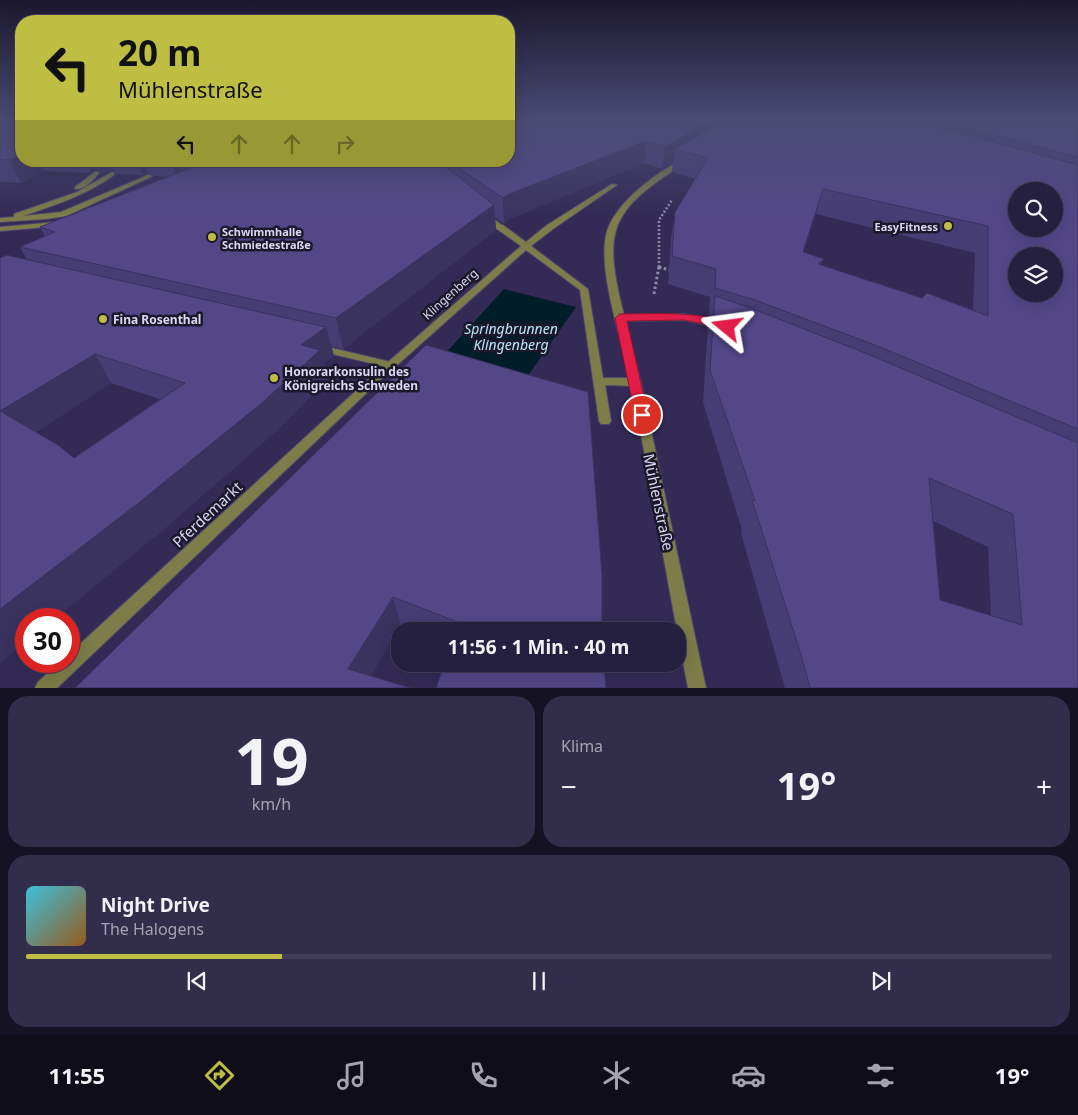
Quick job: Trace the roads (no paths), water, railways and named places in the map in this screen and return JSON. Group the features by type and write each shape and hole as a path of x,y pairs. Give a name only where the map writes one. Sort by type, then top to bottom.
{"street":[{"name":"Mühlenstraße","path":"693,155 640,192 624,206 610,233 608,251 612,279 635,382 697,688"},
{"path":"59,194 82,185 96,173"},
{"path":"3,221 85,190 112,174"},
{"path":"3,221 46,218 63,214 150,176"},
{"name":"Klingenberg","path":"391,365 527,245 550,227 614,185"},
{"path":"478,211 527,245 584,289 605,421"},
{"path":"0,229 67,222"},
{"path":"620,318 684,317 711,322 736,330"},
{"path":"310,345 391,365"},
{"name":"Pferdemarkt","path":"44,688 391,365"},
{"path":"599,381 635,382"}],"water":[{"name":"Springbrunnen Klingenberg","path":"504,289 576,307 525,380 443,356"}],"place":[{"name":"EasyFitness","path":"948,226"},
{"name":"Schwimmhalle Schmiedestraße","path":"212,237"},
{"name":"Fina Rosenthal","path":"103,319"},
{"name":"Honorarkonsulin des Königreichs Schweden","path":"274,378"}]}
